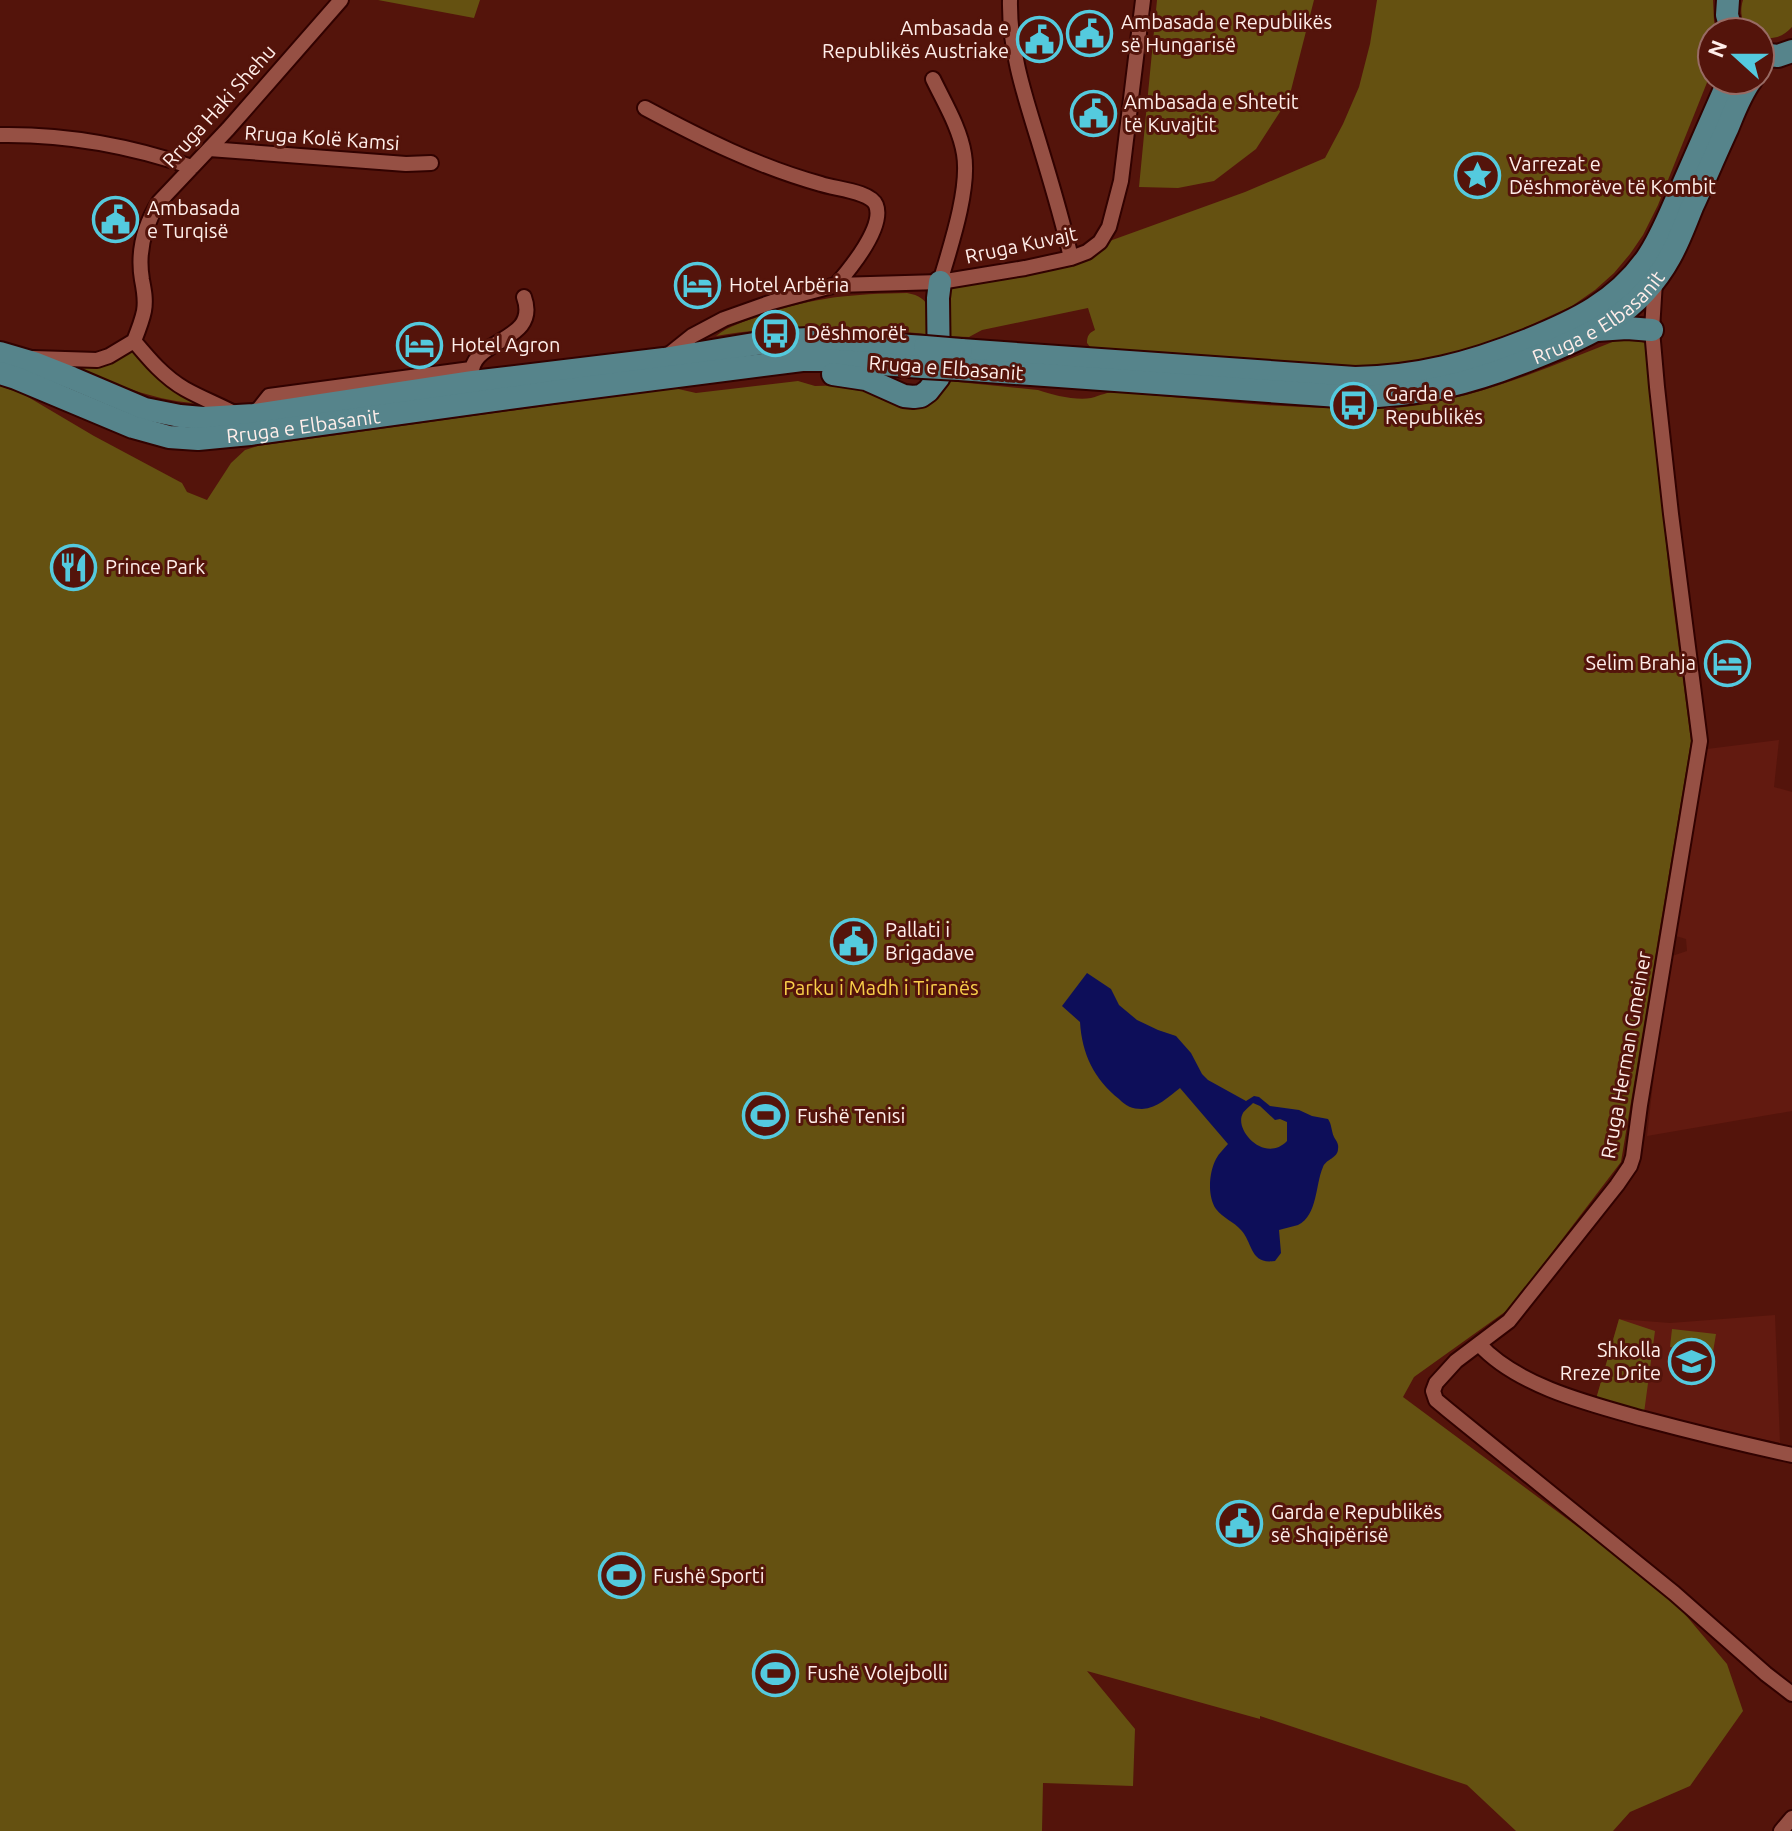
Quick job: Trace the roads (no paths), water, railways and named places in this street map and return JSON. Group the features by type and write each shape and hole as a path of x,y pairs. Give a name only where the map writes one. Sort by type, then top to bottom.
{"main road":[{"name":"Rruga e Elbasanit","path":"960,360 1380,378 1428,372 1495,354 1583,316 1611,296 1637,271 1664,226 1722,96"},
{"name":"Rruga e Elbasanit","path":"10,355 145,409 203,418 247,416 472,375 664,359 748,344 808,339 924,357 1329,396 1380,397 1451,387 1572,344 1624,311 1655,281 1680,238 1742,96"},
{"path":"753,366 866,379 904,396 921,396 935,385 939,377 940,282"},
{"path":"1596,330 1652,330"},
{"name":"Rruga e Elbasanit","path":"0,373 133,427 169,437 198,439 802,360 924,357"}],"street":[{"name":"Rruga Haki Shehu","path":"134,341 145,309 140,252 144,230 159,202 341,0"},
{"path":"1010,0 1009,13 1019,77 1062,215 1071,258"},
{"name":"Rruga Kuvajt","path":"664,359 692,336 724,319 836,285 940,282 1071,258 1087,252 1100,242 1109,227 1115,206 1125,159 1143,0"},
{"name":"Rruga Kuvajt","path":"933,79 957,131 964,155 963,190 940,282"},
{"path":"645,108 724,149 787,174 868,196 876,203 878,214 874,228 854,264 836,285"},
{"path":"0,135 97,143 192,167"},
{"name":"Rruga Kolë Kamsi","path":"209,149 406,164 431,163"},
{"name":"Rruga Herman Gmeiner","path":"1655,281 1652,330 1671,514 1700,741 1633,1157 1617,1185 1509,1321 1456,1361 1436,1383 1433,1391 1436,1400 1674,1593 1792,1694"},
{"path":"472,375 476,359 483,352 505,340 523,324 528,315 524,297"},
{"path":"10,355 97,360 134,341 156,367 184,389 247,416"},
{"path":"1479,1344 1502,1365 1582,1402 1724,1441 1792,1455"},
{"path":"1781,1831 1792,1818"}],"place":[{"name":"Ambasada e Republikës së Hungarisë","path":"1090,33"},
{"name":"Ambasada e Republikës Austriake","path":"1040,39"},
{"name":"Ambasada e Shtetit të Kuvajtit","path":"1093,114"},
{"name":"Varrezat e Dëshmorëve të Kombit","path":"1478,175"},
{"name":"Ambasada e Turqisë","path":"116,219"},
{"name":"Hotel Arbëria","path":"698,285"},
{"name":"Dëshmorët","path":"775,333"},
{"name":"Hotel Agron","path":"420,345"},
{"name":"Garda e Republikës","path":"1354,405"},
{"name":"Prince Park","path":"74,567"},
{"name":"Selim Brahja","path":"1727,663"},
{"name":"Pallati i Brigadave","path":"854,942"},
{"name":"Fushë Tenisi","path":"766,1116"},
{"name":"Shkolla Rreze Drite","path":"1692,1361"},
{"name":"Garda e Republikës së Shqipërisë","path":"1240,1524"},
{"name":"Fushë Sporti","path":"622,1576"},
{"name":"Fushë Volejbolli","path":"776,1673"}],"park label":[{"name":"Parku i Madh i Tiranës","path":"881,988"}]}
